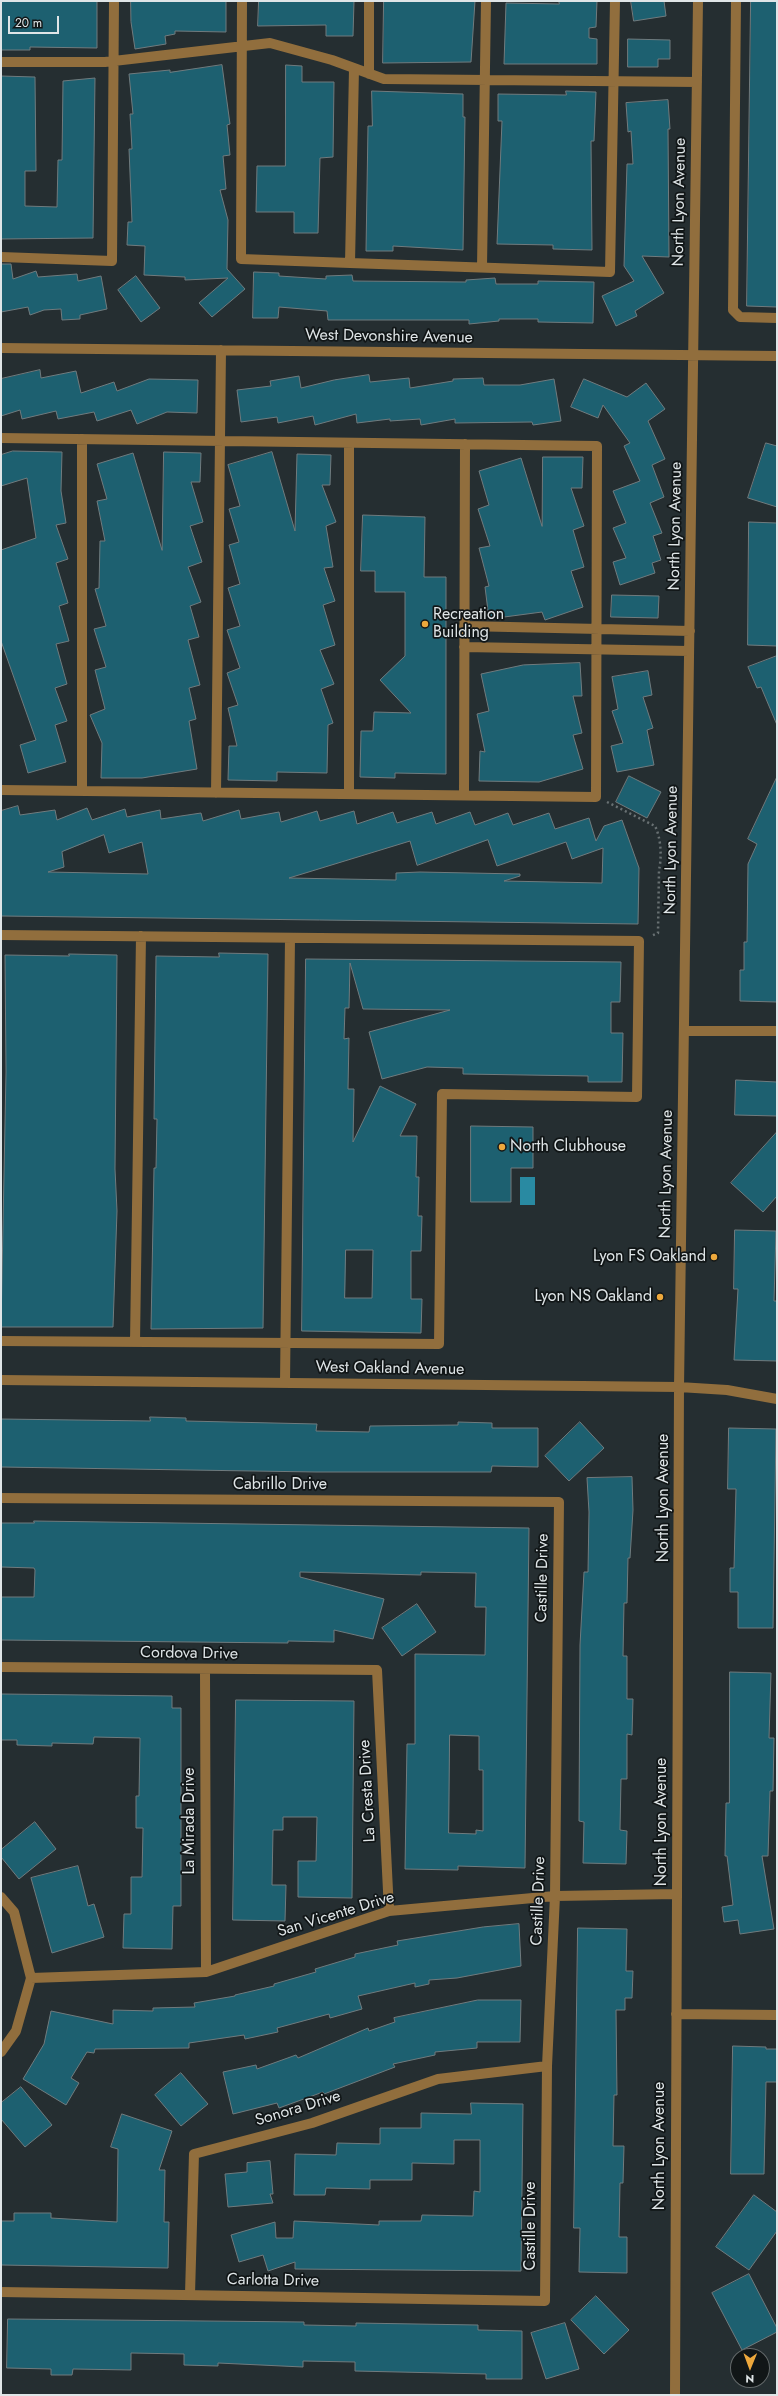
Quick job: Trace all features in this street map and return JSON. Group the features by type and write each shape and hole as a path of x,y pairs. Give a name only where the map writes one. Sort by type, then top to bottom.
{"street":[{"path":"1,258 112,261 114,1"},
{"path":"242,1 241,259 610,272 615,1"},
{"path":"369,1 369,74"},
{"path":"482,267 486,1"},
{"name":"North Lyon Avenue","path":"675,2395 680,1387 698,1"},
{"path":"736,1 733,310 735,314 742,318 777,318"},
{"path":"1,62 114,61 270,43 332,60 384,79 697,82"},
{"path":"350,263 354,69"},
{"name":"West Devonshire Avenue","path":"1,348 777,356"},
{"path":"216,793 221,350"},
{"path":"1,438 597,446 596,797 1,790"},
{"path":"82,439 82,791"},
{"path":"349,443 349,794"},
{"path":"464,795 465,444"},
{"path":"464,626 690,631"},
{"path":"464,647 689,651"},
{"path":"1,935 639,941 637,1097 442,1094 439,1344 1,1341"},
{"path":"135,1342 141,936"},
{"path":"285,1383 290,938"},
{"path":"684,1030 777,1031"},
{"name":"West Oakland Avenue","path":"1,1380 680,1387 727,1390 777,1399"},
{"name":"Cabrillo Drive","path":"1,1498 559,1502"},
{"name":"Castille Drive","path":"545,2301 547,2066 555,1896 559,1502"},
{"name":"Cordova Drive","path":"1,1667 205,1670 377,1670"},
{"name":"La Mirada Drive","path":"205,1670 206,1972"},
{"name":"La Cresta Drive","path":"377,1670 388,1911"},
{"name":"San Vicente Drive","path":"31,1978 206,1972 388,1911 555,1896 677,1894"},
{"path":"1,1897 14,1912 31,1978 16,2032 1,2052"},
{"path":"676,2014 777,2016"},
{"name":"Sonora Drive","path":"190,2294 194,2154 312,2123 438,2079 547,2066"},
{"name":"Carlotta Drive","path":"1,2292 545,2301"}],"path":[{"path":"596,797 655,826 657,830 661,860 659,870 658,933 639,941"}],"water":[{"path":"520,1177 535,1177 535,1205 520,1205"}],"building":[{"path":"1,1 97,1 97,48 30,47 30,50 1,50"},
{"path":"131,1 226,1 226,32 175,31 175,34 165,36 166,44 135,49 131,22"},
{"path":"259,1 354,1 353,36 326,36 326,25 258,26"},
{"path":"384,1 475,1 471,62 383,63"},
{"path":"559,1 597,1 596,27 589,28 589,38 597,39 597,64 504,64 506,3 559,4"},
{"path":"631,1 664,1 666,16 634,21"},
{"path":"751,1 777,1 777,307 747,306"},
{"path":"628,39 670,40 670,59 658,59 658,67 628,67"},
{"path":"222,65 230,124 227,125 230,155 223,156 226,189 220,190 228,220 227,269 245,289 212,317 199,303 228,278 185,280 185,277 144,275 145,246 127,245 128,222 132,222 129,149 132,149 130,114 133,114 129,74 170,70 170,72"},
{"path":"286,65 302,66 302,82 334,82 333,157 320,158 318,233 294,233 294,212 256,212 257,166 285,166"},
{"path":"1,76 35,77 36,171 25,171 25,206 57,207 58,160 62,160 63,81 95,78 93,238 1,239"},
{"path":"372,91 463,94 463,117 465,117 463,250 393,246 393,251 366,251 368,126 372,126"},
{"path":"566,91 596,92 594,141 591,141 592,250 553,249 553,245 497,244 502,121 498,121 498,94 566,95"},
{"path":"668,100 670,129 668,129 669,257 642,256 664,293 635,311 637,316 616,326 602,296 634,281 624,266 627,164 633,164 631,131 628,132 626,103"},
{"path":"1,264 11,264 13,279 36,271 38,277 77,274 78,281 101,276 107,309 80,315 80,319 62,320 61,309 44,310 30,315 28,307 1,312"},
{"path":"254,272 279,273 279,276 326,279 326,276 352,275 353,281 466,282 466,280 495,278 496,284 538,284 538,281 594,282 593,323 538,322 538,319 499,319 499,321 469,324 469,320 328,320 327,311 279,307 278,318 253,318"},
{"path":"136,276 160,308 141,322 118,290"},
{"path":"40,370 41,378 76,371 81,393 114,382 117,391 149,379 198,380 197,413 167,412 137,424 131,410 97,421 94,412 58,419 56,411 22,419 20,410 1,416 1,379"},
{"path":"369,375 370,382 409,378 410,388 453,381 453,379 483,378 484,385 520,385 554,379 561,421 533,425 532,422 455,423 455,419 421,425 420,419 390,421 390,419 357,423 356,414 315,425 313,416 278,423 277,417 241,422 237,390 271,386 270,381 299,376 301,388 334,380"},
{"path":"584,379 627,397 646,383 665,409 648,421 665,459 652,465 664,497 650,503 662,533 653,536 661,560 652,563 655,573 620,585 613,562 626,558 613,528 626,523 613,491 640,481 624,446 630,443 603,405 598,418 571,407"},
{"path":"766,443 777,446 777,507 748,498"},
{"path":"13,451 62,452 61,491 66,523 56,525 68,559 56,563 68,603 59,606 69,641 56,644 67,684 55,688 67,721 55,725 66,762 28,773 20,745 36,740 1,641 1,550 36,538 27,478 1,486 1,455"},
{"path":"164,452 201,453 200,482 191,482 203,522 190,526 202,562 188,567 201,602 190,606 199,637 188,640 200,685 189,688 196,719 189,721 197,769 142,778 101,778 102,743 90,715 105,709 95,670 106,667 94,629 106,626 95,589 99,588 100,541 105,541 97,501 107,499 97,464 133,453 162,550"},
{"path":"272,452 295,531 297,454 331,455 330,485 322,485 336,522 326,526 333,567 324,568 335,601 323,605 335,645 320,650 334,684 321,689 333,723 328,725 327,773 277,772 277,781 228,780 229,746 237,746 228,708 238,705 227,673 240,668 227,630 240,626 228,588 240,584 229,545 239,542 229,509 240,506 228,465"},
{"path":"543,457 583,457 582,488 571,488 584,526 573,530 584,567 571,571 583,607 545,620 542,612 489,619 485,587 489,586 479,548 490,546 478,509 489,505 479,471 521,458 542,526"},
{"path":"363,515 425,517 424,577 446,577 446,774 395,773 395,778 360,777 361,731 373,731 374,712 411,713 380,680 405,656 405,592 375,592 375,571 361,571"},
{"path":"749,522 777,523 777,646 748,645"},
{"path":"612,595 659,596 658,618 611,617"},
{"path":"777,656 777,725 761,687 757,688 748,667"},
{"path":"580,663 582,696 573,696 582,733 573,735 583,769 539,782 479,781 480,751 485,752 477,714 489,711 481,674 523,665"},
{"path":"648,671 652,695 643,697 653,728 647,730 654,765 617,772 611,746 623,743 612,711 618,709 612,677"},
{"path":"629,776 661,792 647,818 616,802"},
{"path":"777,777 777,1002 740,1001 740,970 744,970 744,942 747,942 748,864 757,844 748,839"},
{"path":"18,806 20,815 55,810 57,820 87,808 92,820 125,809 127,817 160,810 161,819 201,813 203,821 239,810 241,819 279,812 281,822 317,811 320,821 354,811 357,824 393,812 397,823 432,812 436,824 470,812 475,825 508,813 513,825 549,813 555,829 589,818 596,841 604,826 622,820 639,868 638,924 1,916 1,811","holes":["104,835 109,853 142,842 148,874 48,872 64,867 62,852","488,840 497,866 566,842 572,859 603,848 602,883 504,881 520,876 520,874 420,872 396,873 396,880 289,878 410,841 417,865"]},
{"path":"219,953 268,954 263,1328 151,1329 154,1168 156,1168 157,1119 154,1119 156,956 219,957"},
{"path":"69,954 117,955 115,1169 117,1211 113,1327 1,1327 6,1072 5,955 69,956"},
{"path":"306,959 621,962 620,1002 611,1002 611,1033 623,1033 622,1082 588,1082 588,1076 463,1074 463,1068 427,1067 382,1079 369,1032 450,1010 363,1009 350,963 349,1008 345,1008 344,1039 349,1038 348,1089 354,1089 353,1142 380,1086 416,1104 400,1136 417,1136 416,1177 419,1177 418,1216 422,1216 421,1251 411,1251 411,1299 422,1299 421,1333 302,1331","holes":["346,1250 373,1250 372,1298 345,1298"]},
{"path":"736,1080 777,1082 777,1116 735,1115"},
{"name":"North Clubhouse","path":"471,1126 533,1127 533,1168 511,1168 511,1202 471,1202"},
{"path":"777,1132 777,1196 763,1212 731,1183"},
{"path":"735,1230 776,1231 774,1301 777,1301 777,1361 734,1360 738,1289 734,1289"},
{"path":"150,1417 186,1418 186,1421 317,1424 316,1431 369,1432 370,1426 458,1425 458,1422 492,1423 492,1428 538,1428 538,1467 492,1466 491,1472 316,1472 1,1467 1,1419 150,1421"},
{"path":"580,1422 604,1448 569,1481 545,1456"},
{"path":"729,1428 776,1429 773,1628 738,1628 738,1592 730,1592 730,1568 734,1568 736,1489 728,1489"},
{"path":"632,1477 633,1510 630,1558 628,1558 627,1603 624,1603 623,1656 627,1656 627,1699 633,1699 632,1735 627,1734 627,1779 621,1779 620,1830 627,1831 626,1864 583,1863 584,1822 579,1821 580,1645 584,1572 588,1572 589,1512 587,1478"},
{"path":"34,1521 529,1528 525,1868 458,1866 458,1870 405,1869 407,1744 415,1744 415,1654 485,1655 486,1607 475,1607 476,1573 421,1572 421,1575 300,1572 300,1577 384,1599 373,1639 334,1630 334,1642 288,1641 288,1643 1,1640 1,1597 34,1597 35,1570 34,1568 1,1567 1,1523 34,1523","holes":["450,1735 479,1736 479,1770 483,1770 483,1831 476,1830 476,1834 449,1833"]},
{"path":"417,1604 436,1632 402,1656 382,1628"},
{"path":"730,1672 771,1673 769,1738 774,1738 773,1791 770,1791 768,1856 762,1856 774,1929 740,1934 738,1920 724,1922 722,1907 733,1905 727,1856 725,1856 726,1803 729,1803"},
{"path":"1,1694 172,1696 172,1708 181,1708 181,1906 173,1906 172,1949 123,1948 124,1914 131,1914 131,1877 142,1877 143,1828 136,1828 136,1796 139,1796 140,1738 94,1737 93,1744 52,1743 52,1746 17,1745 17,1740 1,1740"},
{"path":"236,1700 354,1701 352,1898 298,1897 298,1861 316,1861 317,1817 283,1817 283,1830 273,1830 272,1885 286,1885 285,1921 233,1920"},
{"path":"35,1822 56,1849 19,1879 1,1857 1,1850"},
{"path":"78,1866 88,1906 94,1904 104,1937 52,1953 31,1878"},
{"path":"519,1924 521,1966 457,1978 429,1980 429,1984 415,1987 415,1983 358,1996 362,2009 330,2018 329,2014 277,2028 278,2032 245,2039 244,2035 189,2043 189,2048 95,2049 94,2053 87,2052 71,2078 79,2083 66,2105 23,2079 44,2044 51,2011 113,2024 113,2010 153,2011 153,2008 195,2007 194,2003 235,1996 274,1986 274,1984 316,1972 315,1969 355,1957 355,1954 398,1945 397,1941 483,1927"},
{"path":"578,1928 627,1929 626,1971 633,1971 632,1998 625,1998 625,2010 616,2010 617,2095 614,2095 613,2146 624,2146 623,2183 620,2183 619,2237 627,2237 627,2273 579,2272 580,2228 574,2228"},
{"path":"478,2000 521,2000 520,2042 477,2042 477,2048 435,2052 435,2055 393,2064 395,2067 324,2094 323,2092 279,2108 277,2103 233,2114 223,2072 256,2065 257,2069 296,2055 298,2058 368,2028 369,2031 395,2022 394,2018"},
{"path":"733,2046 766,2047 766,2049 777,2049 777,2082 766,2082 764,2174 731,2174"},
{"path":"181,2073 208,2104 181,2126 155,2095"},
{"path":"21,2087 52,2125 25,2147 1,2119 1,2103"},
{"path":"471,2103 523,2104 521,2271 295,2269 295,2262 268,2271 263,2255 239,2262 231,2235 275,2222 276,2238 293,2238 294,2221 379,2225 379,2221 421,2221 422,2215 473,2216 474,2191 480,2192 480,2140 454,2140 454,2164 412,2163 412,2180 370,2180 370,2189 326,2188 325,2195 294,2195 295,2154 336,2155 337,2143 380,2144 380,2128 421,2128 421,2113 471,2114"},
{"path":"122,2114 172,2131 159,2170 165,2170 164,2222 169,2222 168,2268 1,2265 1,2221 14,2221 14,2213 51,2213 51,2218 117,2222 118,2149 111,2147"},
{"path":"270,2161 273,2194 270,2194 273,2203 228,2207 225,2174 247,2172 247,2163"},
{"path":"754,2195 777,2212 777,2231 749,2270 716,2247"},
{"path":"749,2274 777,2328 777,2332 746,2348 741,2348 712,2293"},
{"path":"596,2296 629,2330 604,2354 571,2320"},
{"path":"8,2319 304,2322 304,2325 356,2326 356,2323 478,2325 478,2330 522,2331 522,2379 486,2379 486,2374 355,2371 355,2362 303,2361 303,2367 218,2363 218,2366 184,2365 184,2354 131,2353 131,2370 73,2369 72,2375 51,2375 51,2369 7,2368"},
{"path":"565,2323 579,2369 546,2379 531,2333"}],"place":[{"name":"Recreation Building","path":"425,624"},
{"name":"North Clubhouse","path":"502,1147"},
{"name":"Lyon FS Oakland","path":"714,1257"},
{"name":"Lyon NS Oakland","path":"660,1297"}]}
